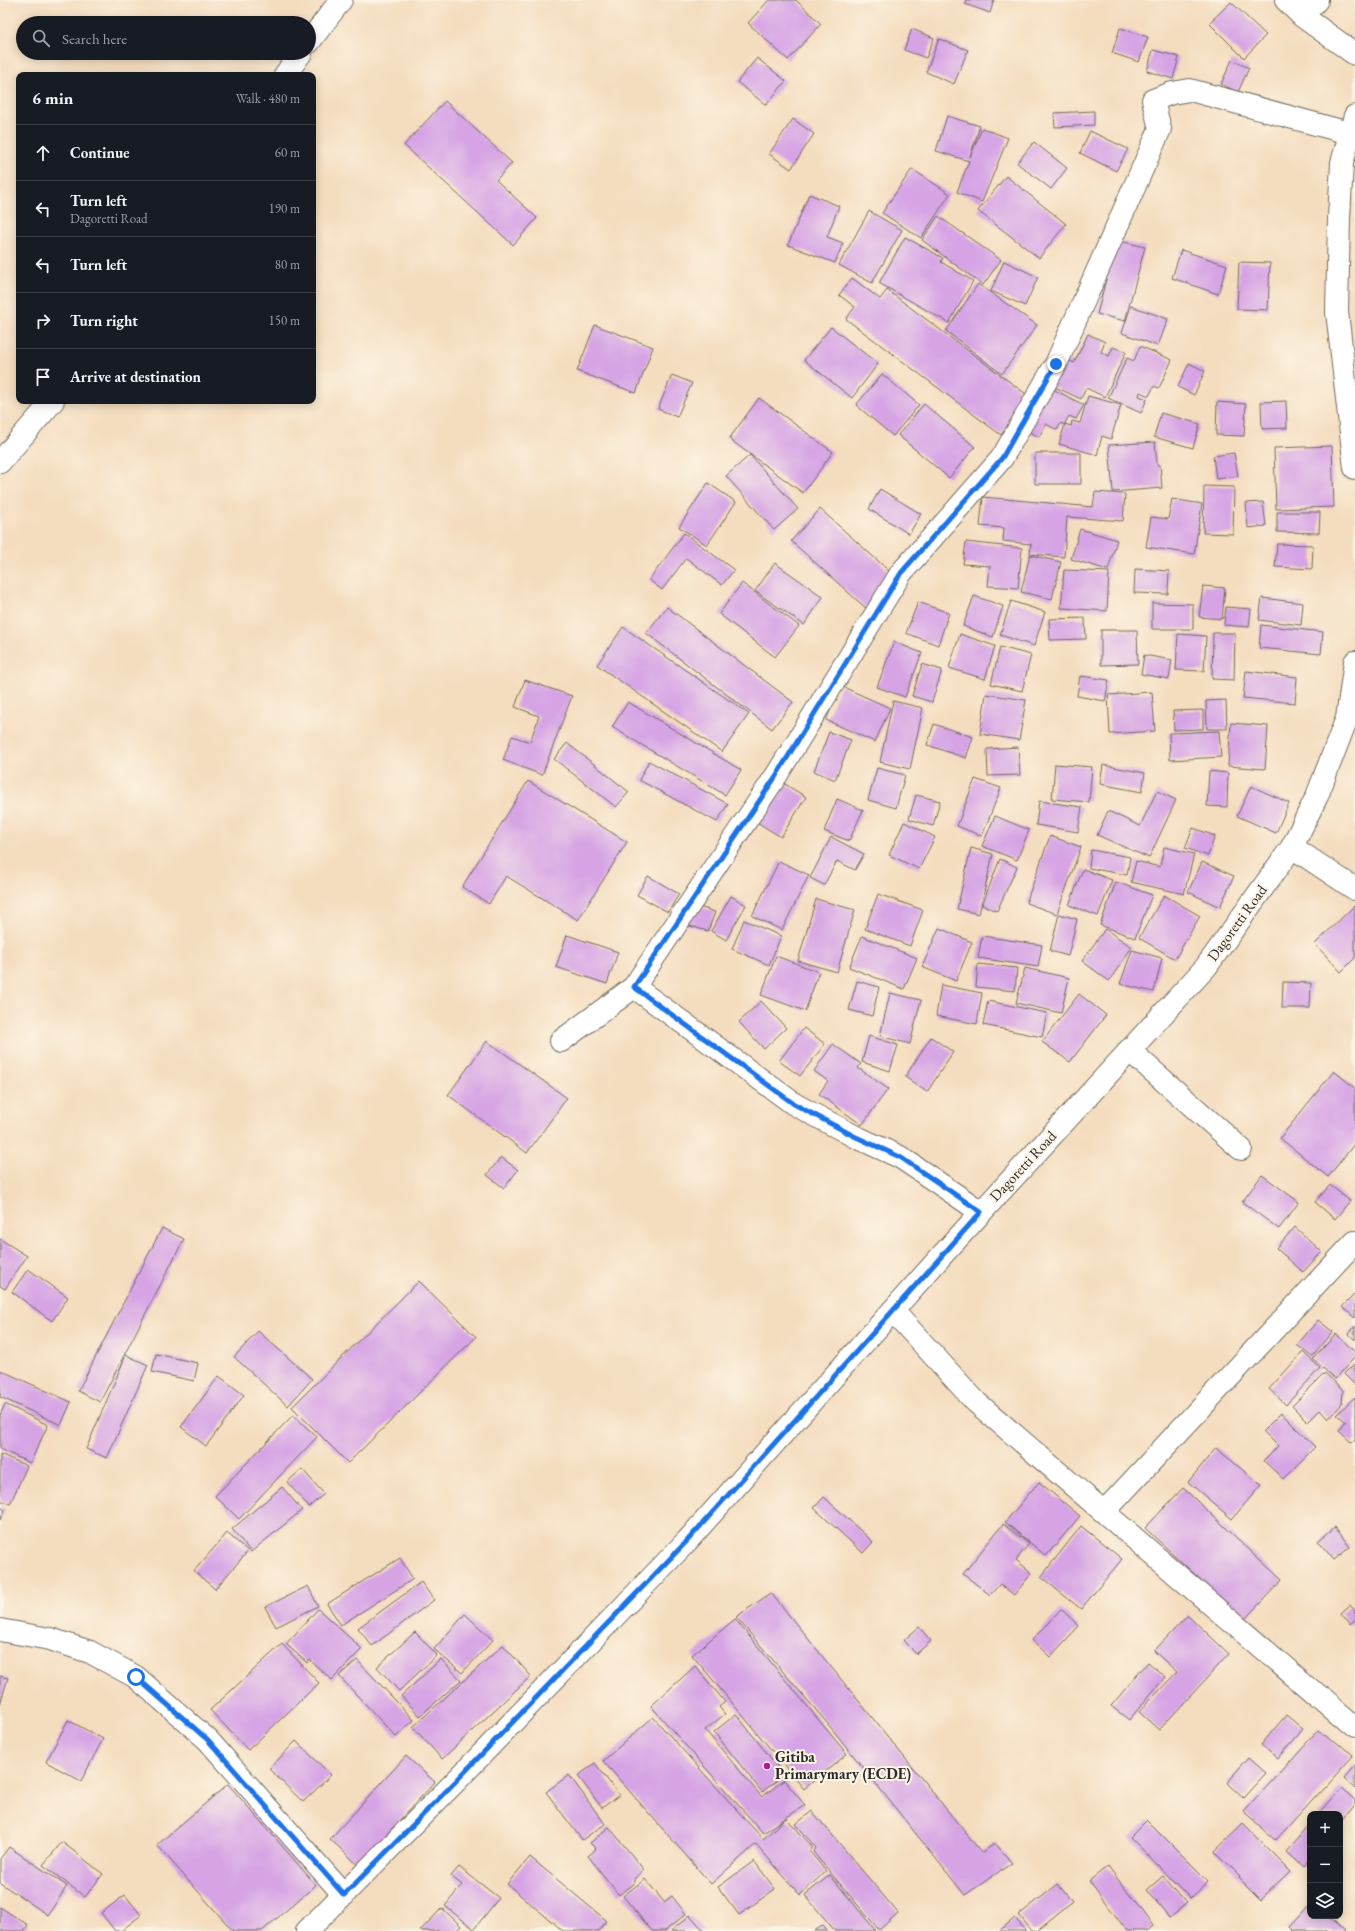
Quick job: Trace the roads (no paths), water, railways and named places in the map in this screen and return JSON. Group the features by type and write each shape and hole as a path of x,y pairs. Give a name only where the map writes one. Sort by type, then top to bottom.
{"street":[{"path":"316,33 340,0"},
{"path":"1286,0 1302,16 1355,54"},
{"path":"1302,16 1317,0"},
{"path":"287,72 296,60"},
{"path":"561,1041 634,987 776,776 901,573 1002,458 1056,364 1160,129 1153,100 1172,93 1190,90 1352,124 1342,163 1338,218 1337,312 1355,468"},
{"path":"0,462 50,404"},
{"name":"Dagoretti Road","path":"307,1931 455,1782 687,1541 981,1212 1206,967 1292,847 1317,796 1347,718 1355,662"},
{"path":"1292,847 1355,889"},
{"path":"634,987 794,1104 854,1136 900,1157 981,1212"},
{"path":"1129,1050 1241,1149"},
{"path":"1104,1512 1355,1242"},
{"path":"893,1311 976,1402 1355,1728"},
{"path":"0,1630 50,1639 90,1652 136,1677 208,1740 344,1895"}],"place":[{"name":"Gitiba Primarymary (ECDE)","path":"767,1766"}]}
